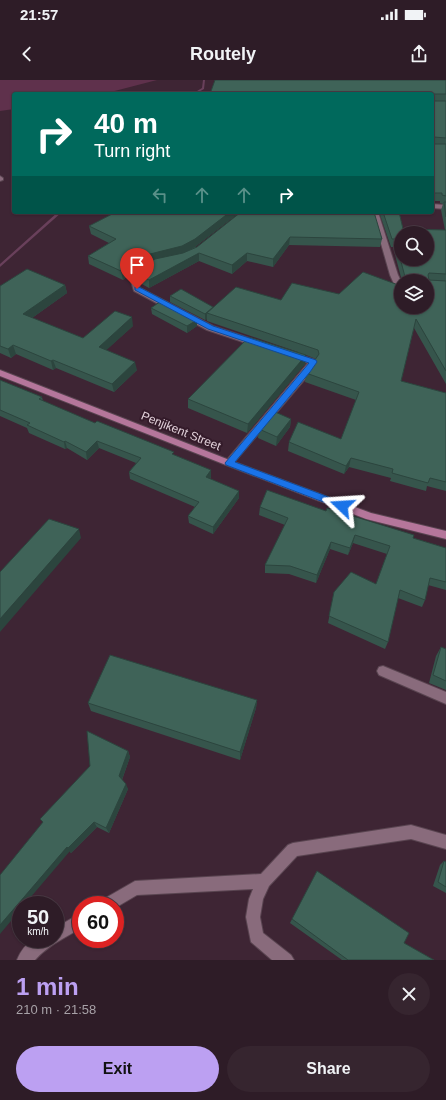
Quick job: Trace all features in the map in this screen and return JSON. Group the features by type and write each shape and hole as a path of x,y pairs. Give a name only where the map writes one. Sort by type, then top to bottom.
{"main road":[{"name":"Penjikent Street","path":"0,373 229,463 370,516 446,535"}],"street":[{"path":"434,206 446,207"},
{"path":"376,214 394,275"},
{"path":"160,263 153,264 133,275 137,289 210,328 263,346"},
{"path":"229,463 308,370 313,362 285,353"},
{"path":"383,671 446,698"},
{"path":"286,960 256,937 253,917 256,899 264,881 293,850 411,832 446,842"},
{"path":"122,896 136,888 264,881"},
{"path":"25,960 35,948"}],"shaded area":[{"path":"0,80 157,80 111,92 12,92 12,109 0,111"}],"building":[{"path":"215,80 446,80 446,94 434,94 434,92 211,92"},
{"path":"434,101 446,101 446,138 434,137"},
{"path":"434,144 446,144 446,196 442,195 442,193 434,193"},
{"path":"444,202 446,202 446,217"},
{"path":"112,214 227,214 195,239 182,246 142,256 134,260 121,271 88,256 116,239 89,226"},
{"path":"238,214 375,214 382,239 290,237 273,259 247,253 232,265 199,253 149,280 139,275 138,268 155,259 183,253 197,247"},
{"path":"384,214 399,214 402,226 394,226 394,239 392,239"},
{"path":"434,230 446,230 446,274 404,274 402,266 434,266"},
{"path":"27,269 65,285 23,314 83,338 115,311 132,317 99,347 135,362 112,384 13,345 8,349 0,346 0,286"},
{"path":"363,272 394,283 394,314 434,314 434,280 446,281 446,371 416,319 401,381 446,393 446,482 430,478 428,483 392,473 393,469 351,458 346,466 289,442 298,422 341,439 359,392 306,373 319,354 318,350 207,313 236,287 281,300 292,283 339,294"},
{"path":"181,289 213,307 205,314 170,296"},
{"path":"161,301 197,320 187,326 151,308"},
{"path":"249,337 306,355 248,424 188,399"},
{"path":"0,380 42,397 39,399 95,423 97,421 174,452 172,454 211,470 206,477 239,491 213,527 188,516 199,502 129,472 141,458 97,441 86,452 65,441 64,442 27,425 30,423 0,410"},
{"path":"273,411 291,419 277,437 259,429"},
{"path":"267,490 326,511 327,508 414,535 413,538 446,548 446,582 430,578 425,600 400,590 388,642 329,616 334,592 351,572 376,584 390,546 355,535 350,548 331,542 317,575 290,566 265,565 288,518 260,507"},
{"path":"49,519 79,529 0,619 0,572"},
{"path":"441,647 446,649 446,681 433,675"},
{"path":"110,655 257,700 240,752 88,703"},
{"path":"87,731 128,751 119,776 126,784 106,828 94,822 68,848 67,847 25,896 12,896 12,911 0,925 0,875 43,822 40,819 90,766"},
{"path":"444,861 446,862 446,887 438,882"},
{"path":"317,871 409,933 404,943 434,960 348,960 292,919"}],"waterway":[{"path":"196,92 203,88 204,80"},
{"path":"0,266 58,214"}],"route":[{"path":"137,289 210,328 313,362 308,370 229,463 342,506"}]}
